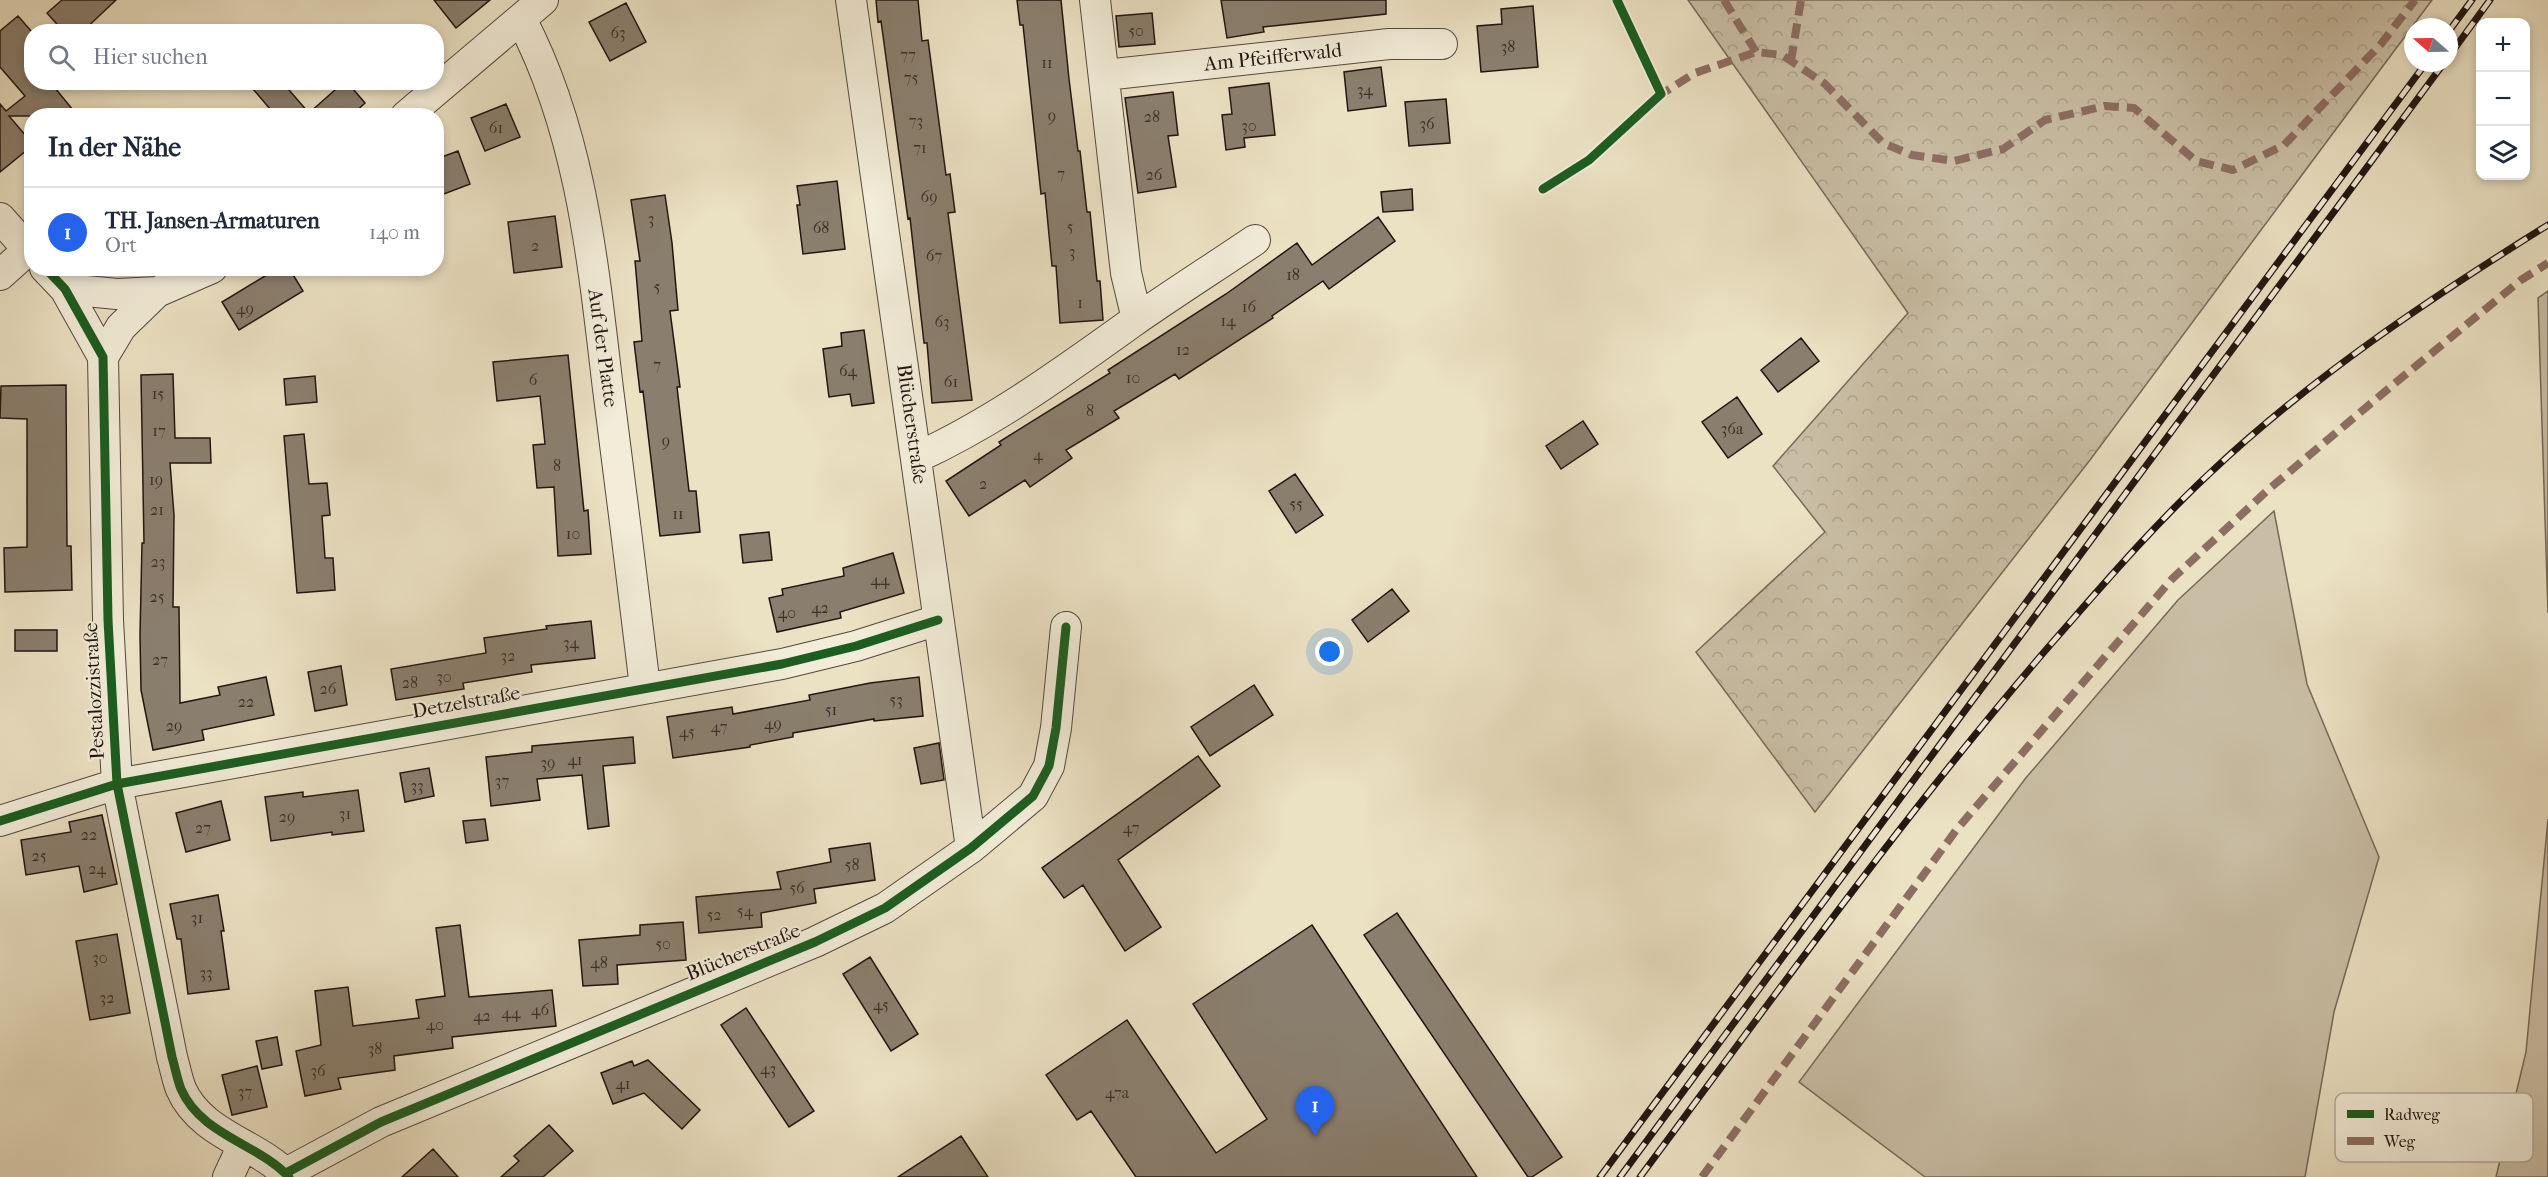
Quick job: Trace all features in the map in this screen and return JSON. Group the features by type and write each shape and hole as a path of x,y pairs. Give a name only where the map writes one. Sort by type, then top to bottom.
{"street":[{"path":"444,84 543,0"},
{"name":"Blücherstraße","path":"851,0 918,457 938,620 971,848"},
{"path":"1095,0 1126,273 1137,319"},
{"name":"Auf der Platte","path":"520,19 540,55 562,117 577,172 603,348 645,687"},
{"name":"Am Pfeifferwald","path":"1105,75 1389,44 1442,44"},
{"path":"415,108 437,90"},
{"name":"Pestalozzistraße","path":"0,218 24,245"},
{"path":"918,457 993,418 1037,391 1137,319 1255,240"},
{"path":"0,275 24,270"},
{"name":"Pestalozzistraße","path":"49,276 103,357 108,620 117,784 172,1057 181,1090 194,1109 214,1127 287,1175"},
{"path":"69,276 117,294 157,292"},
{"path":"103,357 121,327 157,292 194,276"},
{"name":"Detzelstraße","path":"0,821 117,784 782,664 856,646 938,620"},
{"name":"Blücherstraße","path":"287,1175 381,1122 815,942 885,908 971,848 1034,796 1050,766 1066,627"},
{"path":"228,1177 243,1145"}],"green space":[{"path":"1688,0 2432,0 2419,18 2404,18 2404,38 2090,460 1815,812 1696,652 1825,532 1773,466 1908,313"},
{"path":"2548,291 2548,613 2538,298"},
{"path":"2274,511 2307,684 2379,857 2334,1012 2305,1177 1925,1177 1799,1082 2025,779 2178,600"},
{"path":"2548,819 2548,1177 2496,1177 2500,1162 2533,1162 2533,1093 2516,1093 2526,1052"}],"building":[{"path":"62,0 116,0 90,24 57,24 47,13"},
{"path":"434,0 490,0 456,28"},
{"path":"876,0 918,0 922,41 928,40 946,175 950,174 955,212 948,213 972,400 932,403 927,343 924,343 910,218 908,219 881,21 878,22"},
{"path":"1017,0 1061,0 1078,151 1080,151 1087,212 1090,212 1103,320 1060,323 1056,266 1052,266 1045,193 1041,194 1023,25 1020,25"},
{"path":"1221,0 1386,0 1386,14 1263,27 1264,32 1227,38"},
{"path":"626,3 646,42 610,61 589,22"},
{"path":"1533,6 1538,67 1481,72 1477,26 1502,24 1501,9"},
{"path":"1152,13 1155,44 1119,47 1116,16"},
{"path":"18,16 25,24 24,90 57,90 71,108 24,108 24,116 9,116 24,134 24,152 0,172 0,104 6,111 25,96 0,67 0,31"},
{"path":"1381,67 1386,106 1348,111 1344,72"},
{"path":"1269,83 1275,135 1244,138 1245,147 1226,150 1222,115 1232,114 1229,88"},
{"path":"254,90 289,90 305,108 269,108"},
{"path":"335,90 354,90 365,103 360,108 315,108"},
{"path":"1173,92 1178,135 1168,136 1176,187 1138,193 1125,98"},
{"path":"1446,99 1450,143 1409,146 1405,102"},
{"path":"506,104 520,137 485,151 471,118"},
{"path":"458,151 470,184 444,194 444,156"},
{"path":"837,181 845,249 803,254 797,186"},
{"path":"1412,189 1413,210 1383,212 1381,192"},
{"path":"665,195 678,310 670,311 680,387 677,387 689,491 696,491 700,532 660,536 643,391 640,392 634,342 642,341 635,261 640,261 631,200"},
{"path":"555,216 562,267 514,273 508,222"},
{"path":"1378,217 1395,241 1329,289 1323,281 1272,316 1273,318 1179,379 1175,374 1114,411 1119,418 1066,450 1072,458 1030,487 1025,480 969,516 946,481 1001,445 999,442 1110,373 1108,370 1226,294 1297,243 1312,265"},
{"path":"265,276 294,276 303,291 239,330 222,302"},
{"path":"864,330 874,403 852,406 850,394 829,397 823,349 842,346 841,333"},
{"path":"1801,338 1819,361 1778,392 1761,370"},
{"path":"568,355 584,511 588,510 591,554 558,556 554,487 537,488 533,445 545,444 540,396 497,401 493,362"},
{"path":"173,374 175,438 210,438 211,463 170,463 174,515 173,607 179,607 180,703 220,695 218,687 266,677 274,715 202,730 204,740 153,750 141,690 140,635 142,543 144,543 141,375"},
{"path":"315,376 317,402 286,405 284,379"},
{"path":"66,385 67,546 71,546 72,590 5,592 4,548 27,547 27,419 0,418 1,386"},
{"path":"1737,397 1762,434 1728,458 1702,422"},
{"path":"1583,421 1598,444 1561,469 1546,446"},
{"path":"304,434 309,484 327,483 330,515 322,516 325,558 333,558 335,590 297,593 284,436"},
{"path":"1295,474 1323,515 1296,533 1269,491"},
{"path":"769,532 772,560 743,563 740,535"},
{"path":"893,553 904,593 840,612 841,618 777,632 769,598 783,595 782,589 844,576 843,568"},
{"path":"1392,589 1409,611 1368,642 1352,620"},
{"path":"591,621 595,658 531,665 532,672 463,683 464,689 396,700 391,669 486,653 484,638 547,629 546,626"},
{"path":"15,630 57,630 57,651 15,651"},
{"path":"341,666 347,705 315,711 308,672"},
{"path":"919,677 923,716 874,721 874,719 793,733 793,737 750,745 750,747 673,758 667,717 732,707 733,714 810,700 809,695 870,683"},
{"path":"1254,685 1273,715 1210,756 1191,727"},
{"path":"633,737 635,763 603,766 609,826 588,829 582,775 537,779 540,800 491,806 486,757 532,752 532,746"},
{"path":"939,743 944,780 921,784 914,748"},
{"path":"1198,756 1220,786 1118,860 1161,927 1125,951 1083,885 1064,898 1042,868"},
{"path":"429,768 434,796 405,802 400,773"},
{"path":"358,790 364,831 332,835 332,832 271,841 265,797 303,792 303,797"},
{"path":"221,801 230,840 186,852 176,813"},
{"path":"102,815 117,884 84,892 79,866 26,875 21,840 71,832 69,822"},
{"path":"485,819 488,840 466,843 463,821"},
{"path":"870,843 875,880 814,889 816,903 761,913 762,927 699,933 696,897 781,889 777,872 831,862 829,849"},
{"path":"218,895 229,989 188,994 181,939 177,939 170,904"},
{"path":"1397,913 1562,1157 1532,1177 1528,1177 1364,935"},
{"path":"683,922 686,960 617,965 618,984 583,986 579,940 640,935 640,925"},
{"path":"460,925 469,997 552,990 556,1026 452,1037 453,1048 394,1056 395,1070 338,1078 341,1089 305,1096 296,1051 321,1045 315,991 348,987 353,1026 419,1018 416,1000 445,996 436,928"},
{"path":"1312,925 1477,1177 1136,1177 1091,1111 1077,1120 1046,1075 1127,1020 1216,1153 1267,1119 1193,1004"},
{"path":"117,934 130,1013 90,1020 76,941"},
{"path":"870,957 918,1034 891,1051 843,974"},
{"path":"746,1008 814,1111 789,1127 721,1025"},
{"path":"277,1037 282,1065 262,1069 256,1041"},
{"path":"648,1060 700,1110 682,1129 644,1093 613,1104 601,1073 632,1061 634,1066"},
{"path":"257,1066 267,1107 232,1115 222,1075"},
{"path":"549,1125 573,1151 543,1177 501,1177 519,1161 514,1156"},
{"path":"961,1136 988,1177 898,1177"},
{"path":"433,1149 458,1177 402,1177"}],"railway":[{"path":"2458,19 2472,0"},
{"path":"2458,44 2490,0"},
{"path":"1600,1177 2419,72"},
{"path":"1620,1177 2437,72"},
{"path":"1640,1177 1841,907 1944,774 2051,644 2168,514 2249,438 2330,372 2459,281 2548,225"}],"marked path":[{"path":"1724,0 1756,52"},
{"path":"1791,61 1801,0"},
{"path":"1657,97 1695,73 1756,52 1782,55 1825,84 1883,143 1912,155 1954,161 2003,149 2045,120 2105,106 2134,108 2196,161 2233,170 2284,145 2381,44 2415,0"},
{"path":"1702,1177 1957,829 2172,579 2269,489 2521,280 2548,263"}],"cycle path":[{"path":"1543,189 1589,160 1661,94 1617,0"},
{"path":"53,276 65,289 103,357 108,620 117,784 177,1077 190,1105 202,1117 276,1165 289,1177"},
{"path":"0,821 117,784 782,664 856,646 938,620"},
{"path":"286,1173 381,1122 815,942 885,908 971,848 1033,796 1049,766 1056,728 1066,627"}],"place":[{"name":"TH. Jansen-Armaturen","path":"1315,1136"}]}
